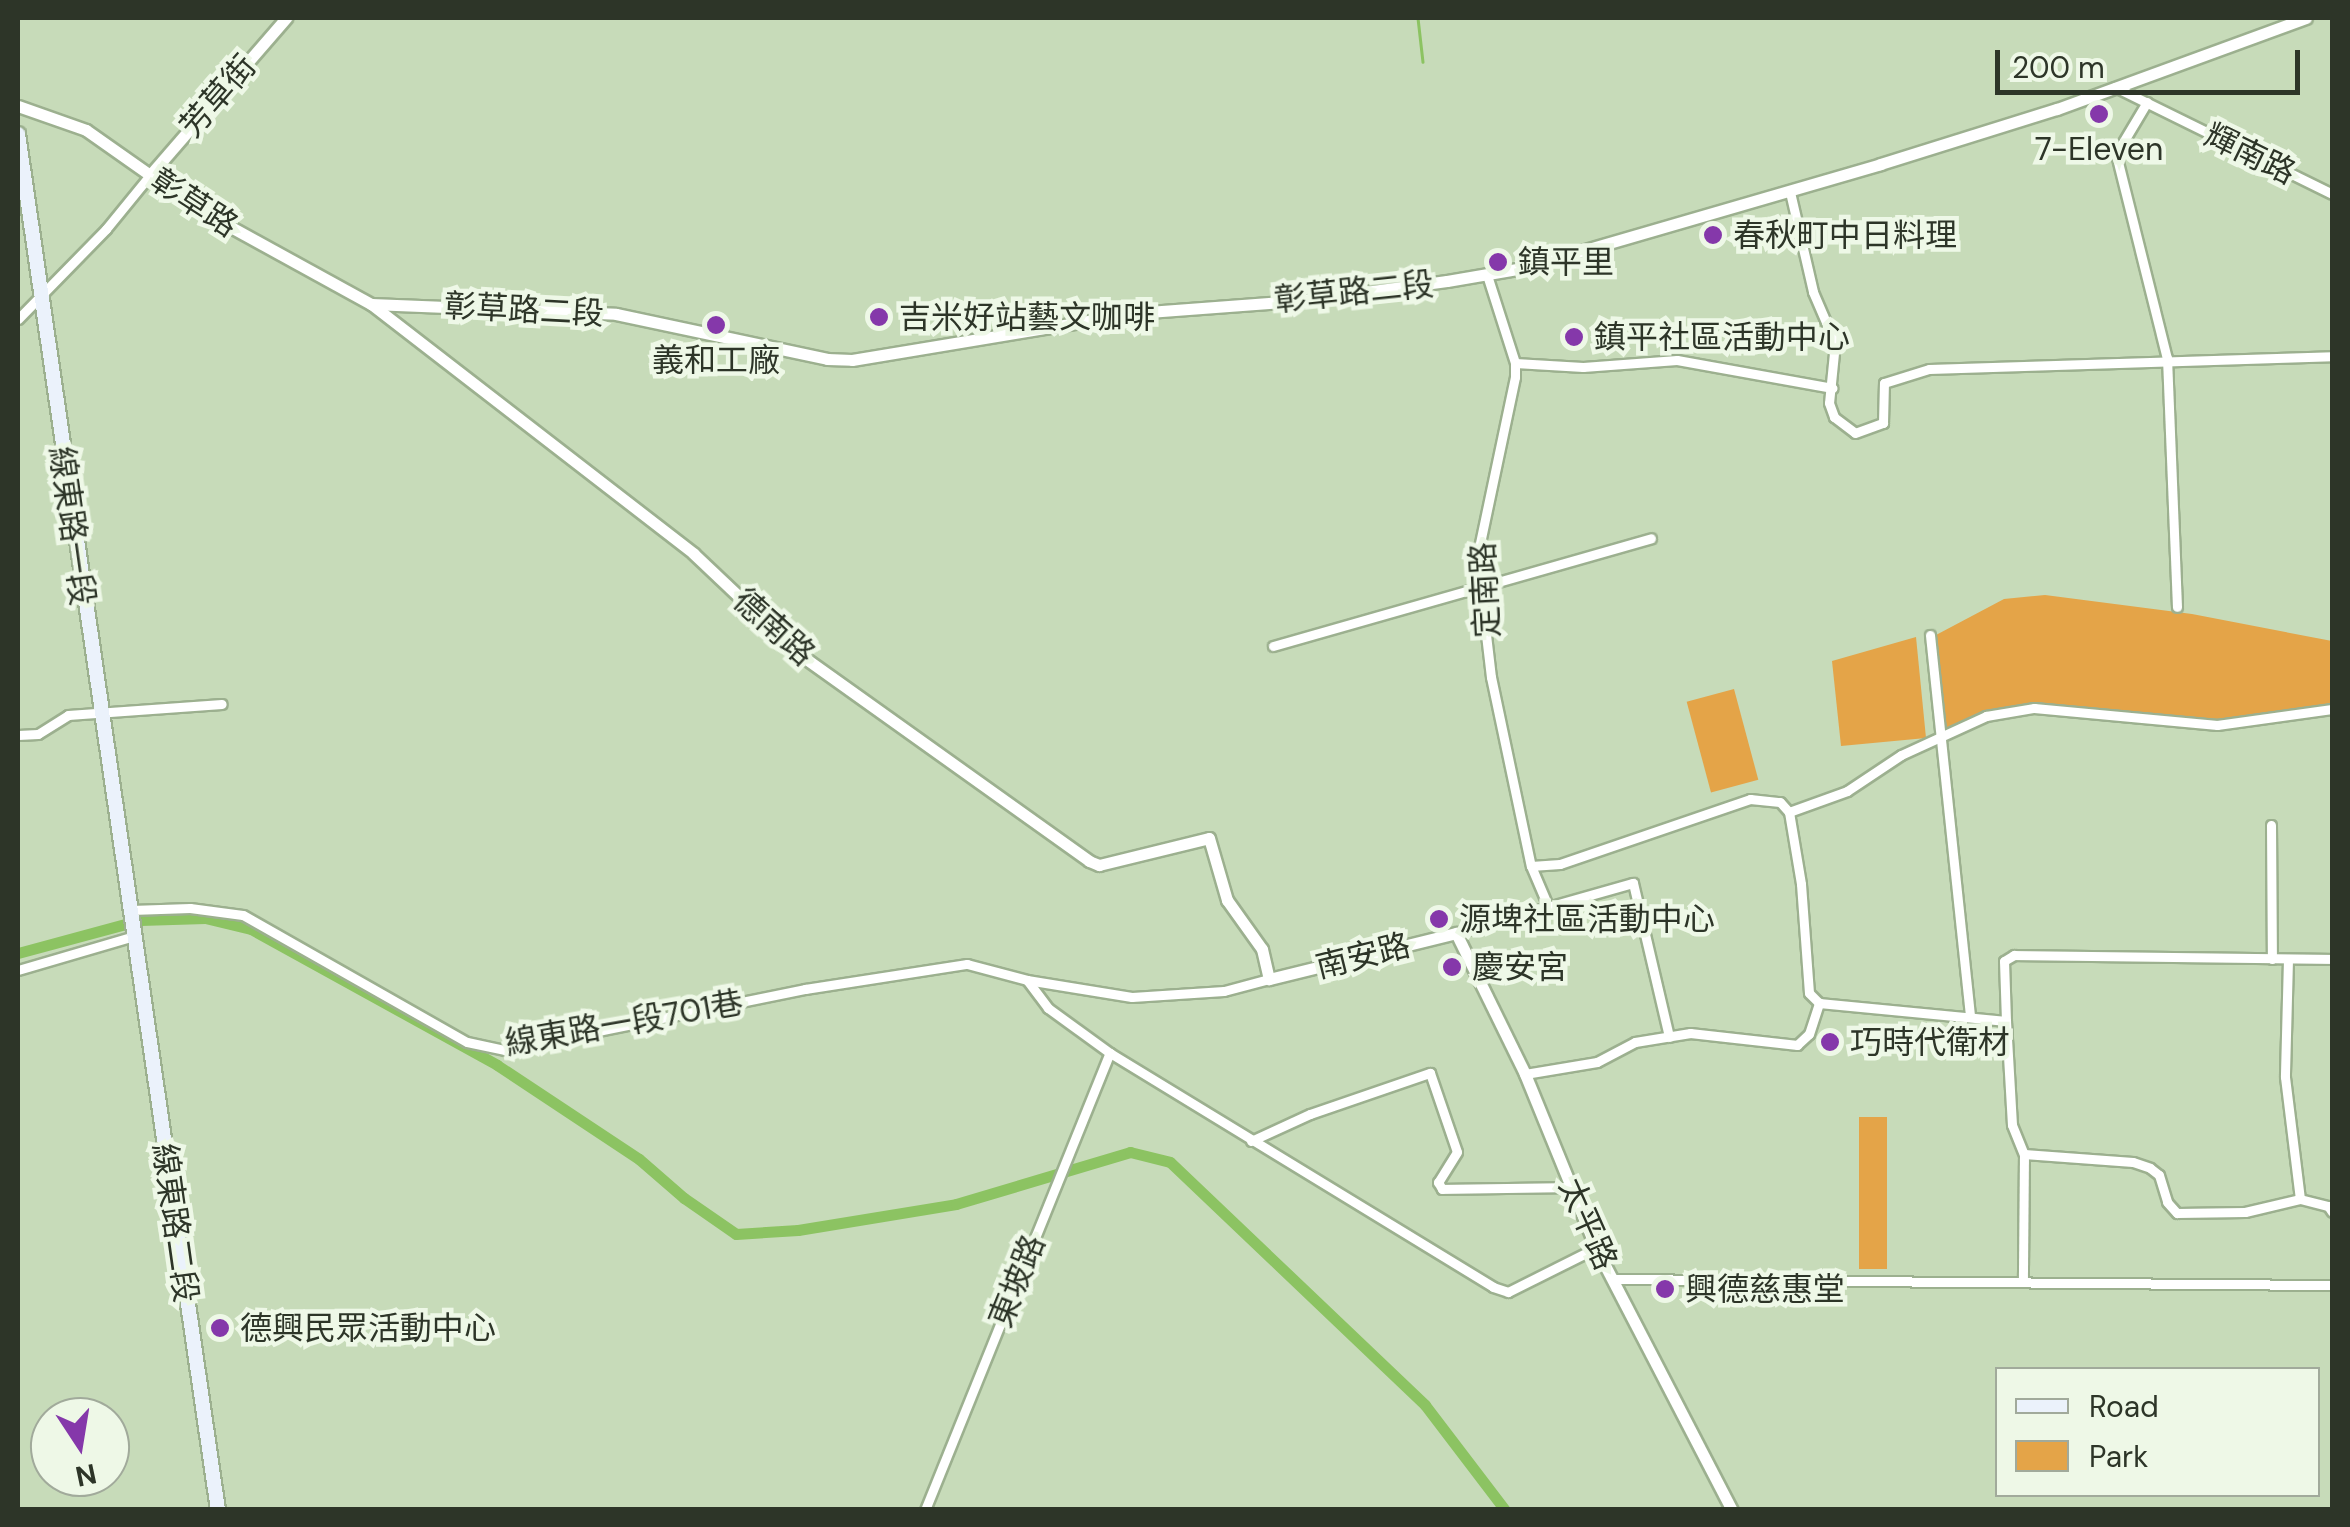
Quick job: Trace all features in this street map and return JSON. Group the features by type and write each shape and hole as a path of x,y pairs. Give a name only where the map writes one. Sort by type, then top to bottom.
{"main road":[{"name":"線東路一段","path":"18,134 38,296 131,914"},
{"name":"線東路二段","path":"131,914 218,1510"}],"street":[{"name":"芳草街","path":"150,175 286,18"},
{"name":"彰草路二段","path":"371,304 616,314 827,360 852,360 1135,313 1306,300 1486,275 1790,192 2056,109 2306,18"},
{"name":"輝南路","path":"2114,86 2332,194"},
{"path":"2147,102 2116,154 2167,358 2178,607"},
{"name":"彰草路","path":"18,106 86,130 250,240 371,304"},
{"path":"18,320 106,229 150,175"},
{"path":"1790,192 1812,292 1836,343 1829,402 1834,417 1854,433 1883,423 1884,383 1929,369 2167,358 2332,356"},
{"name":"定南路","path":"1486,275 1515,363 1506,430 1478,540 1481,584 1491,677 1531,866 1548,906"},
{"name":"德南路","path":"371,304 694,554 802,656 1089,861 1099,865 1209,838 1227,900 1262,950 1269,979"},
{"path":"1515,363 1583,367 1676,360 1833,388"},
{"path":"1274,646 1651,538"},
{"path":"1930,634 1970,1016"},
{"path":"18,734 38,734 68,715 222,704"},
{"path":"1789,812 1847,790 1940,737 1986,716 2034,708 2217,726 2332,709"},
{"path":"1531,866 1560,864 1750,799 1780,802 1789,812 1801,884 1809,993 1819,1003 2006,1021"},
{"path":"2271,825 2272,958"},
{"path":"1456,933 1633,882 1669,1037"},
{"name":"線東路一段701巷","path":"131,914 190,908 243,914 468,1042 505,1050 805,989 967,964 1027,980 1132,997 1224,991 1269,979"},
{"name":"南安路","path":"1269,979 1456,933"},
{"name":"太平路","path":"1456,933 1525,1074 1596,1248 1732,1510"},
{"path":"18,970 134,936"},
{"path":"2022,1281 2024,1154 2012,1125 2004,962 2014,956 2332,959"},
{"path":"2288,958 2286,1077 2300,1199"},
{"path":"1027,980 1048,1008 1110,1053 1508,1292 1596,1248"},
{"path":"1525,1074 1598,1062 1635,1042 1690,1034 1797,1045 1809,1034 1819,1003"},
{"name":"東坡路","path":"925,1510 1110,1053"},
{"path":"1251,1141 1310,1114 1430,1073 1457,1152 1438,1182 1442,1189 1571,1187"},
{"path":"2024,1154 2134,1162 2150,1168 2159,1175 2167,1202 2178,1213 2245,1212 2300,1199 2328,1206 2332,1212"},
{"path":"1612,1279 2332,1285"}],"green space":[{"path":"2045,595 2192,614 2332,641 2332,713 2237,729 2183,727 2100,714 2001,714 1942,735 1936,635 2004,599"},
{"path":"1916,637 1926,738 1841,746 1832,661"},
{"path":"1734,689 1758,780 1711,792 1687,702"},
{"path":"1859,1117 1887,1117 1887,1269 1859,1269"}],"waterway":[{"path":"1418,18 1423,62"},
{"path":"426,339 530,420"},
{"path":"647,511 700,552"},
{"path":"18,953 140,920 205,918 251,929 497,1065 639,1159 684,1198 736,1234 798,1230 956,1204 1130,1152 1170,1162 1425,1405 1505,1510"}],"place":[{"name":"7-Eleven","path":"2099,114"},
{"name":"春秋町中日料理","path":"1713,235"},
{"name":"鎮平里","path":"1498,262"},
{"name":"吉米好站藝文咖啡","path":"879,317"},
{"name":"義和工廠","path":"716,325"},
{"name":"鎮平社區活動中心","path":"1574,337"},
{"name":"源埤社區活動中心","path":"1439,919"},
{"name":"慶安宮","path":"1452,967"},
{"name":"巧時代衛材","path":"1830,1042"},
{"name":"興德慈惠堂","path":"1665,1289"},
{"name":"德興民眾活動中心","path":"220,1328"}]}
